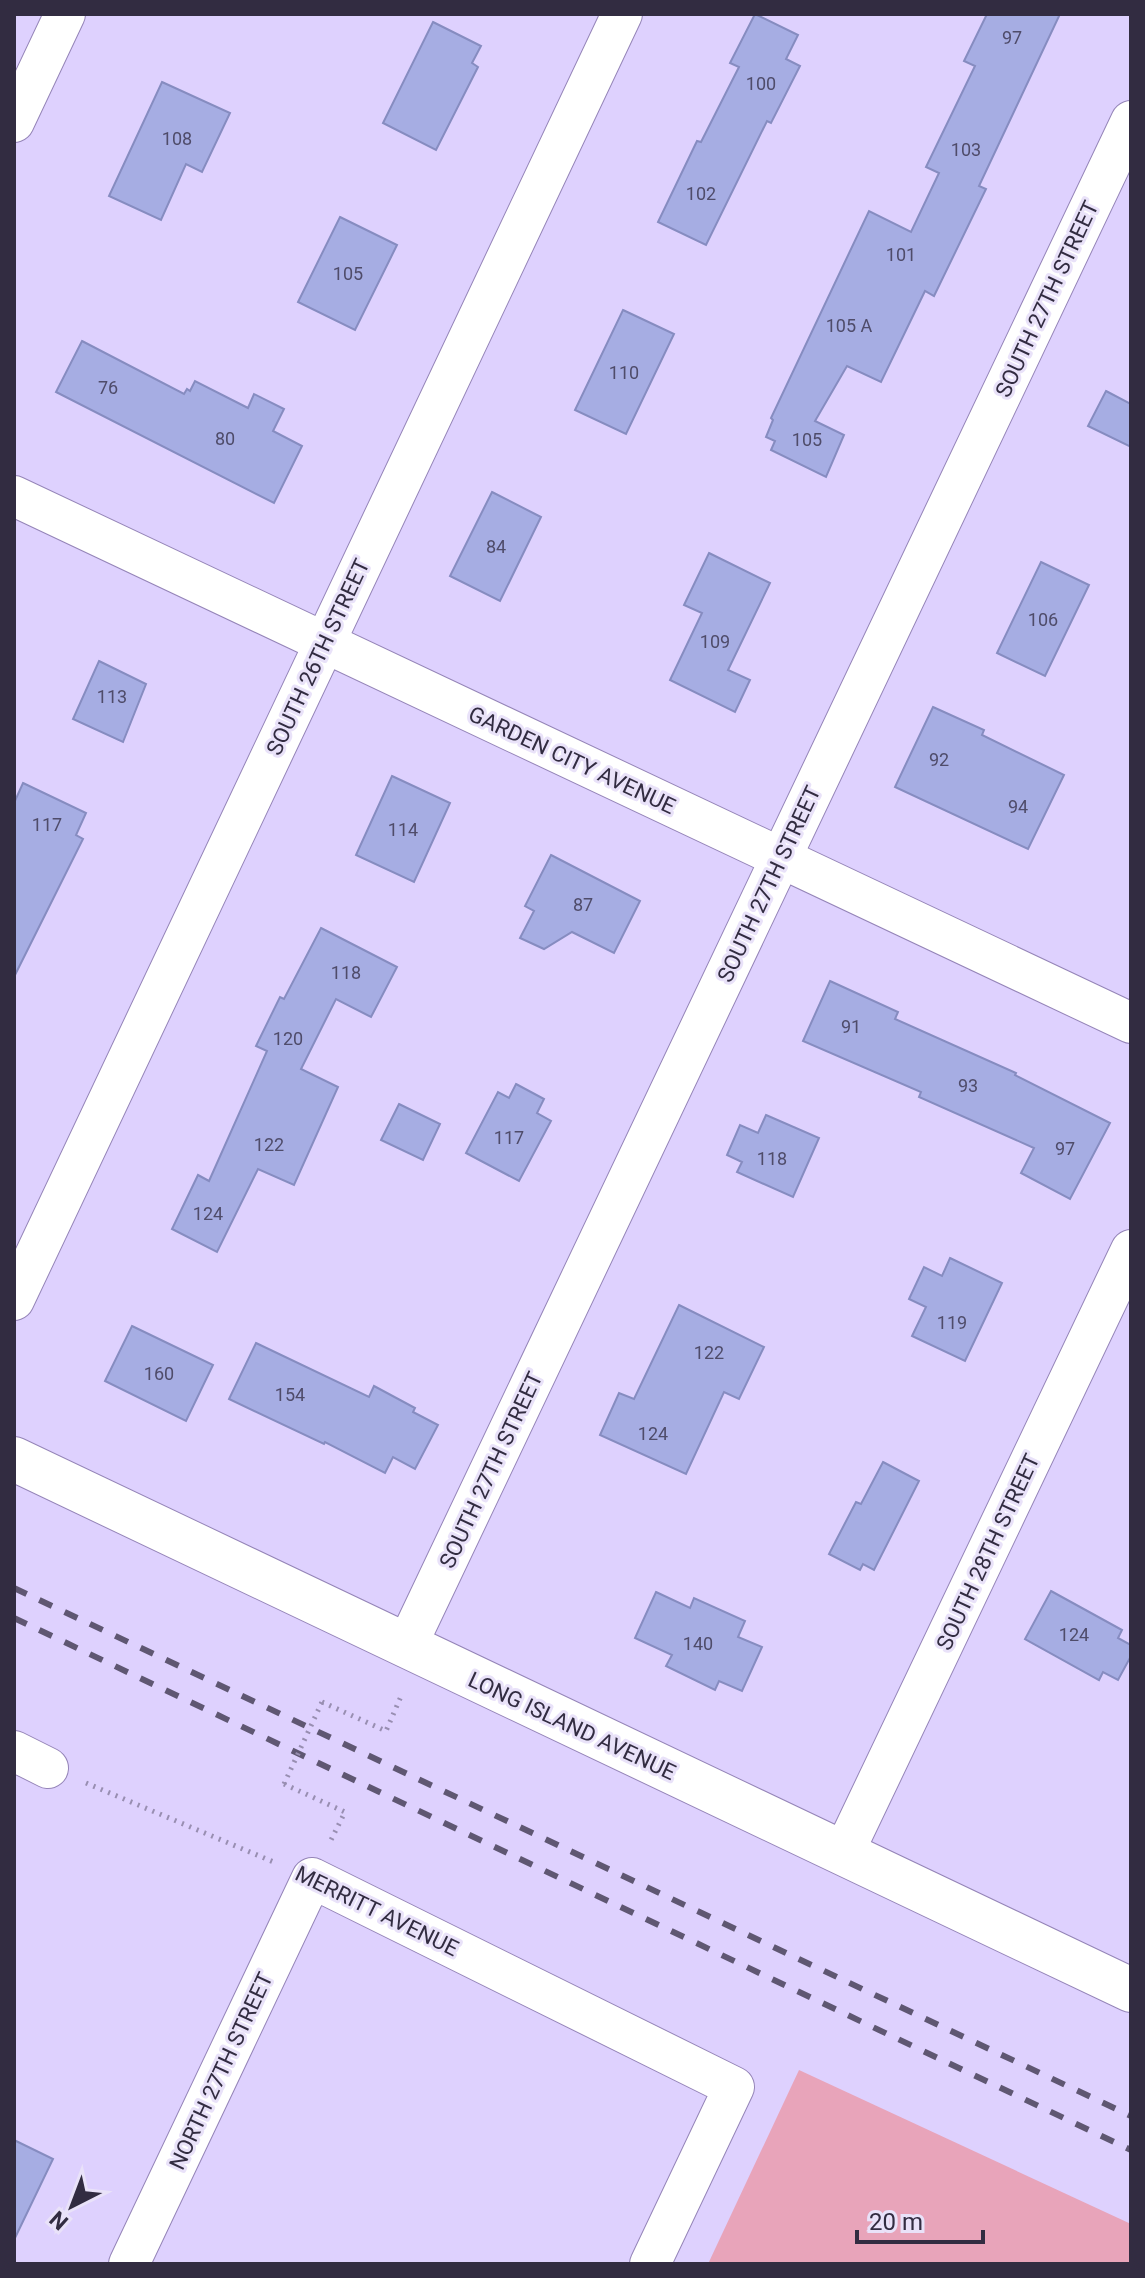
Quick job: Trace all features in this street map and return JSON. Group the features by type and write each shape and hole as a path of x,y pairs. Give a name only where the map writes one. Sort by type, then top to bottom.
{"street":[{"path":"14,122 65,14"},
{"name":"SOUTH 26TH STREET","path":"14,1300 622,14"},
{"name":"SOUTH 27TH STREET","path":"406,1647 1131,121"},
{"name":"GARDEN CITY AVENUE","path":"14,496 1131,1023"},
{"name":"SOUTH 28TH STREET","path":"843,1854 1131,1250"},
{"name":"LONG ISLAND AVENUE","path":"14,1459 1131,1990"},
{"name":"MERRITT AVENUE","path":"312,1878 734,2087 650,2264"},
{"name":"NORTH 27TH STREET","path":"129,2264 312,1878"}],"path":[{"path":"342,1810 284,1784 322,1702 386,1731 402,1694"},
{"name":"MERRITT AVENUE","path":"31,1759 312,1878"}],"shaded area":[{"path":"799,2070 1131,2224 1131,2264 708,2264"}],"building":[{"path":"755,14 798,35 786,59 800,66 771,123 767,121 706,245 658,222 697,141 701,142 739,67 730,63"},
{"path":"987,14 1060,14 979,186 986,189 934,296 925,291 881,382 847,366 815,421 844,435 826,477 771,450 775,441 766,437 773,420 771,418 869,211 911,232 939,173 926,167 975,66 964,61"},
{"path":"433,22 481,46 472,63 478,67 436,150 383,123"},
{"path":"162,82 230,113 202,172 186,164 161,220 109,196"},
{"path":"340,217 397,245 355,330 298,302"},
{"path":"623,310 674,334 626,434 575,410"},
{"path":"82,341 184,394 187,389 190,391 195,381 248,408 254,394 284,409 273,431 302,446 274,503 56,392"},
{"path":"1106,391 1131,404 1131,447 1088,426"},
{"path":"492,492 541,517 500,601 450,576"},
{"path":"709,553 770,583 728,670 750,680 735,712 670,680 702,613 684,605"},
{"path":"1041,562 1089,585 1045,676 997,653"},
{"path":"99,661 146,684 123,742 73,719"},
{"path":"933,707 984,730 982,735 1064,775 1028,849 895,787"},
{"path":"392,776 450,803 414,882 356,855"},
{"path":"23,783 86,813 76,835 83,839 14,977 14,803"},
{"path":"551,855 640,901 614,953 572,932 544,949 520,938 534,911 525,906"},
{"path":"321,928 397,967 371,1017 336,999 301,1069 338,1087 294,1185 258,1169 217,1252 172,1229 198,1175 209,1181 267,1051 256,1046 280,997 284,999"},
{"path":"830,981 898,1012 895,1019 1016,1073 1110,1123 1070,1199 1021,1173 1034,1148 919,1097 921,1092 803,1041"},
{"path":"516,1084 544,1099 537,1113 551,1121 519,1181 466,1153 498,1092 509,1098"},
{"path":"399,1104 440,1124 423,1160 381,1140"},
{"path":"766,1115 819,1138 793,1197 737,1172 742,1162 727,1155 740,1125 758,1133"},
{"path":"950,1258 1002,1283 965,1361 912,1336 926,1307 909,1299 924,1267 942,1276"},
{"path":"679,1305 764,1347 739,1399 724,1392 686,1474 600,1435 619,1393 634,1399"},
{"path":"132,1326 213,1365 186,1421 105,1381"},
{"path":"256,1343 369,1397 374,1386 415,1408 413,1412 438,1425 415,1469 393,1457 385,1473 229,1399"},
{"path":"883,1462 919,1481 874,1570 863,1564 860,1570 829,1554 856,1502 861,1504"},
{"path":"1051,1591 1122,1630 1118,1638 1131,1645 1131,1656 1118,1680 1103,1672 1099,1680 1025,1639"},
{"path":"656,1592 690,1608 694,1598 745,1621 738,1637 762,1647 742,1691 719,1681 715,1690 666,1666 672,1655 635,1638"},
{"path":"14,2140 53,2159 14,2240"}],"railway":[{"path":"14,1588 1131,2116"},
{"path":"14,1618 1131,2150"}]}
